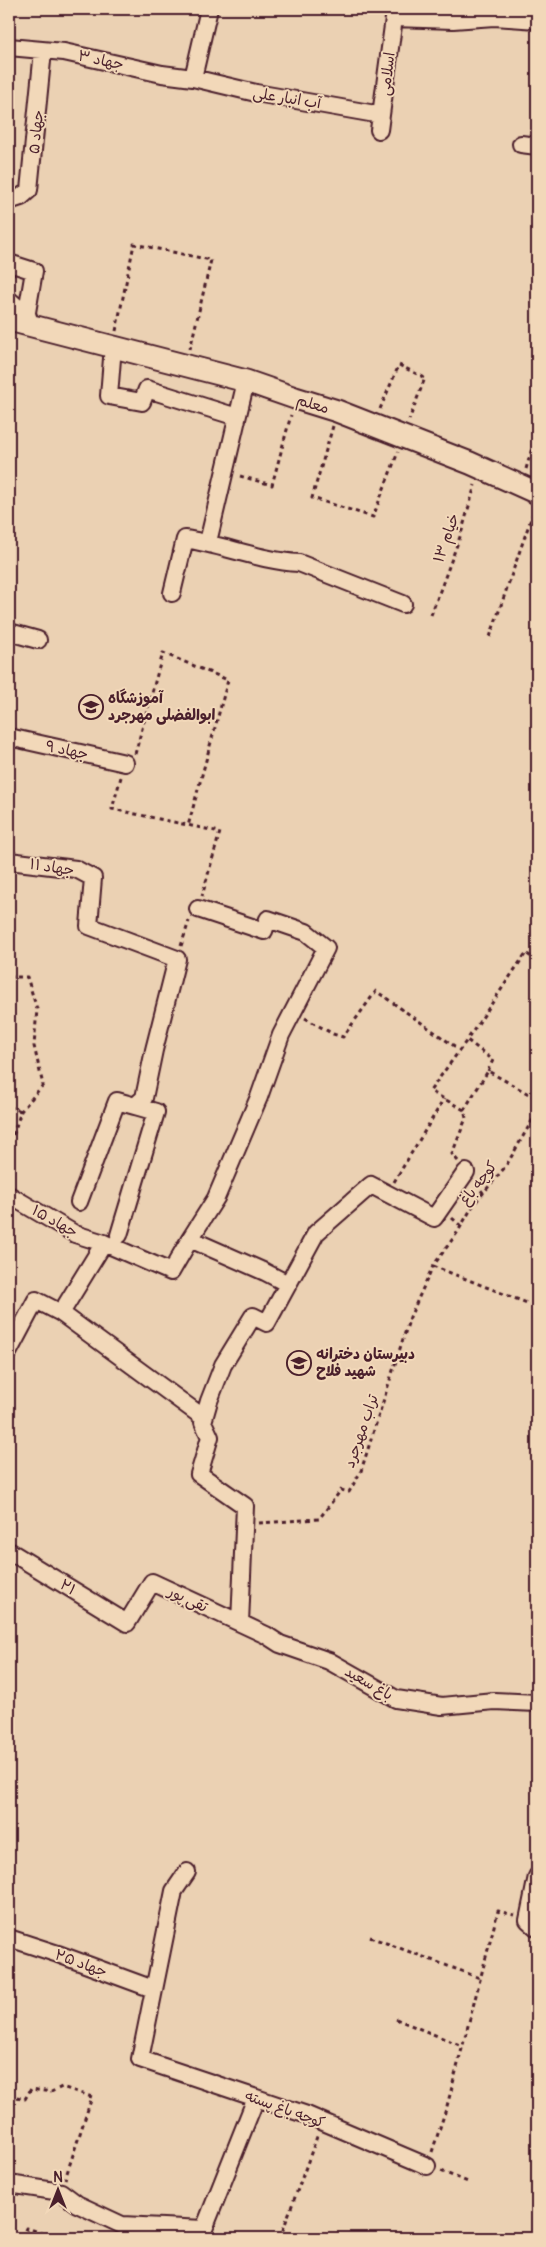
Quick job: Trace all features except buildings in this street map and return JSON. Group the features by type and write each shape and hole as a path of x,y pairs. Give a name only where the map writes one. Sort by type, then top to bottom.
{"main road":[{"path":"9,303 20,319 9,335"},
{"name":"معلم","path":"20,319 81,338 246,381 337,411 480,468 529,490"}],"street":[{"path":"193,78 209,9"},
{"path":"418,14 494,17 527,16"},
{"name":"اسلامی","path":"380,122 394,18 418,14"},
{"name":"جهاد ۳","path":"9,47 64,52 162,74 193,78"},
{"name":"جهاد ۵","path":"9,201 21,197 28,190 44,51"},
{"name":"آب انبار علی","path":"193,78 380,122"},
{"path":"9,263 34,271 20,319"},
{"path":"113,346 109,396 142,402 147,389 237,417"},
{"path":"208,542 246,381"},
{"path":"172,593 185,539 208,542 282,562 299,563 403,604"},
{"path":"9,632 38,640"},
{"name":"جهاد ۹","path":"9,737 125,762"},
{"name":"جهاد ۱۱","path":"9,861 76,869 93,878 89,926 177,958"},
{"path":"198,908 264,931 268,919 306,932 326,948 281,1036 259,1097 216,1198 190,1238 288,1284"},
{"path":"135,1106 144,1098 177,958"},
{"path":"79,1202 117,1101 156,1112 119,1235"},
{"path":"240,1623 246,1523 245,1506 199,1474 210,1437 203,1422 223,1365 253,1316 267,1323 316,1233 371,1185 434,1218 466,1172"},
{"name":"جهاد ۱۵","path":"9,1195 75,1234 171,1272 190,1238"},
{"path":"61,1313 104,1244"},
{"path":"9,1351 36,1300 61,1313 204,1418"},
{"name":"۲۱","path":"9,1551 127,1623"},
{"name":"تقی پور","path":"127,1623 152,1582 240,1623"},
{"name":"باغ سعید","path":"240,1623 280,1644 329,1660 396,1699 442,1706 494,1701 537,1703"},
{"path":"153,1990 174,1891 187,1872"},
{"path":"533,1924 537,1876"},
{"name":"جهاد ۲۵","path":"9,1938 58,1954 153,1990"},
{"name":"کوچه باغ پسته","path":"153,1990 140,2059 323,2122 427,2166"},
{"path":"9,2184 61,2192 77,2204 122,2225 204,2229 256,2098"}],"path":[{"path":"113,346 134,244 211,260 186,366"},
{"path":"337,411 312,498 373,517 425,378 399,365 373,425"},
{"path":"224,472 272,485 295,398"},
{"path":"529,490 537,431"},
{"name":"خیام ۱۳","path":"431,616 461,534 480,468"},
{"path":"490,637 537,502"},
{"path":"177,958 187,923 198,908 220,832 188,826 112,809 125,762 137,752 163,653 228,680 188,826"},
{"path":"464,1110 430,1091 526,952 537,961"},
{"path":"9,977 27,977 37,1009 34,1046 43,1085 21,1111 9,1148"},
{"path":"293,1011 333,1034 344,1036 376,991 460,1050"},
{"path":"467,1040 493,1060 464,1110 466,1118 452,1154 484,1194"},
{"path":"488,1071 534,1097 537,1110"},
{"path":"387,1194 444,1099"},
{"path":"9,1107 21,1111"},
{"name":"کوچه باغ","path":"433,1266 457,1233 474,1204 506,1166 537,1110"},
{"path":"433,1266 537,1307"},
{"name":"تراب مهرجرد","path":"246,1523 318,1519 341,1490 350,1492 361,1471 410,1317 433,1266"},
{"path":"468,2182 427,2166 447,2106 498,1911 533,1924"},
{"path":"370,1937 480,1978"},
{"path":"396,2019 462,2046"},
{"path":"9,2095 26,2099 31,2089 51,2092 62,2087 92,2097 61,2192"},
{"path":"280,2238 323,2122"},
{"path":"23,2238 27,2228 56,2238"}],"place":[{"name":"آموزشگاه ابوالفضلی مهرجرد","path":"91,707"},
{"name":"دبیرستان دخترانه شهید فلاح","path":"299,1363"}]}
